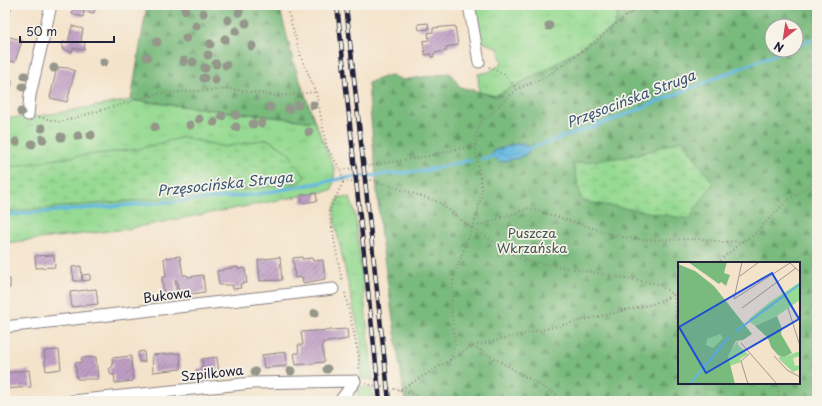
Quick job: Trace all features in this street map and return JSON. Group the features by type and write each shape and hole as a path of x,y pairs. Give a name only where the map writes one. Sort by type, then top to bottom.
{"street":[{"path":"28,115 30,95 50,5"},
{"path":"469,5 479,62"},
{"name":"Bukowa","path":"5,327 340,289"},
{"path":"340,401 355,381"},
{"name":"Szpilkowa","path":"72,401 252,383 355,381"}],"path":[{"path":"286,5 301,57 316,92 327,148 341,170 343,181 329,212 340,289 359,357 359,369 355,381 400,390 434,401"},
{"path":"450,361 455,343 451,309 454,275 477,216 482,190 475,145 479,124 517,89 546,77 586,48 640,5"},
{"path":"479,62 504,74 517,89"},
{"path":"28,115 60,122 161,93 232,88 278,96 316,92"},
{"path":"341,170 423,157 475,145"},
{"path":"343,181 372,180 438,202 472,228 522,260 659,284 674,296 678,329"},
{"path":"718,262 743,241 752,236 787,200 817,181"},
{"path":"472,228 529,208 624,237 643,240 703,239 721,242 743,241"},
{"path":"400,390 473,346 652,304 678,294"},
{"path":"473,346 567,401"},
{"path":"777,384 780,401"}],"green space":[{"path":"147,5 279,5 294,64 315,122 131,100"},
{"path":"475,5 620,5 614,27 546,70 495,96 479,93 478,74 489,72 502,63 498,48 480,41"},
{"name":"Puszcza Wkrzańska","path":"620,5 817,5 817,401 405,401 381,237 368,83 389,75 403,80 450,73 460,87 495,96 546,70 614,27"},
{"path":"131,100 315,122 335,170 332,190 126,229 5,243 5,118 39,116"},
{"path":"183,137 224,147 267,139 288,152 305,177 298,183 188,196 5,212 5,168 62,158 139,149"},
{"path":"682,140 713,183 689,219 582,201 573,164 638,155"},
{"path":"339,197 350,198 355,213 373,380 361,378 361,342 335,223 334,209"},
{"path":"358,387 372,388 374,401 358,401"}],"water":[{"path":"516,144 528,146 529,152 519,158 500,162 492,154 493,151"}],"building":[{"path":"5,5 12,5 8,18 5,17"},
{"path":"74,5 96,5 94,13 84,11 83,17 72,14"},
{"path":"428,23 429,29 419,30 418,24"},
{"path":"72,26 83,29 81,40 85,44 84,50 73,48 72,52 62,49 63,42 68,43"},
{"path":"455,26 458,45 446,47 446,51 434,53 434,57 431,57 431,54 425,55 423,41 429,40 428,33 433,32 433,28"},
{"path":"5,36 22,40 15,62 5,60"},
{"path":"57,67 68,68 75,71 67,102 50,98"},
{"path":"5,80 12,81 7,101 5,101"},
{"path":"316,193 317,201 302,203 301,195"},
{"path":"54,255 55,267 36,268 35,256"},
{"path":"180,256 183,275 187,275 188,277 203,275 205,292 179,296 177,280 175,280 177,296 164,297 162,277 166,277 164,258"},
{"path":"280,257 282,280 260,281 258,260"},
{"path":"302,257 302,259 312,258 313,261 323,260 325,279 303,283 302,277 295,278 293,258"},
{"path":"81,266 82,281 74,281 72,267"},
{"path":"238,267 238,269 245,268 247,283 240,284 241,288 233,289 232,285 219,285 217,271"},
{"path":"90,274 90,280 83,281 82,275"},
{"path":"5,279 10,279 10,288 5,289"},
{"path":"96,289 98,304 72,307 70,292"},
{"path":"347,329 348,339 322,343 324,362 296,365 294,353 299,353 298,345 303,345 301,332"},
{"path":"59,350 61,369 46,371 44,351"},
{"path":"144,351 145,362 139,362 138,352"},
{"path":"286,352 287,366 264,368 262,355"},
{"path":"180,353 181,369 153,372 152,355"},
{"path":"131,356 133,381 115,383 114,374 111,375 109,369 113,366 112,358"},
{"path":"96,357 98,379 77,379 75,363 82,362 81,358"},
{"path":"217,357 219,373 197,375 197,370 203,369 202,359"},
{"path":"29,370 31,387 5,389 5,373"}],"waterway":[{"name":"Przęsocińska Struga","path":"804,43 817,37"},
{"name":"Przęsocińska Struga","path":"525,150 615,119 765,58"},
{"name":"Przęsocińska Struga","path":"482,159 497,156"},
{"name":"Przęsocińska Struga","path":"5,215 253,195 345,178 423,171 471,160"}],"railway":[{"path":"337,5 380,401"},
{"path":"346,5 389,401"}]}
